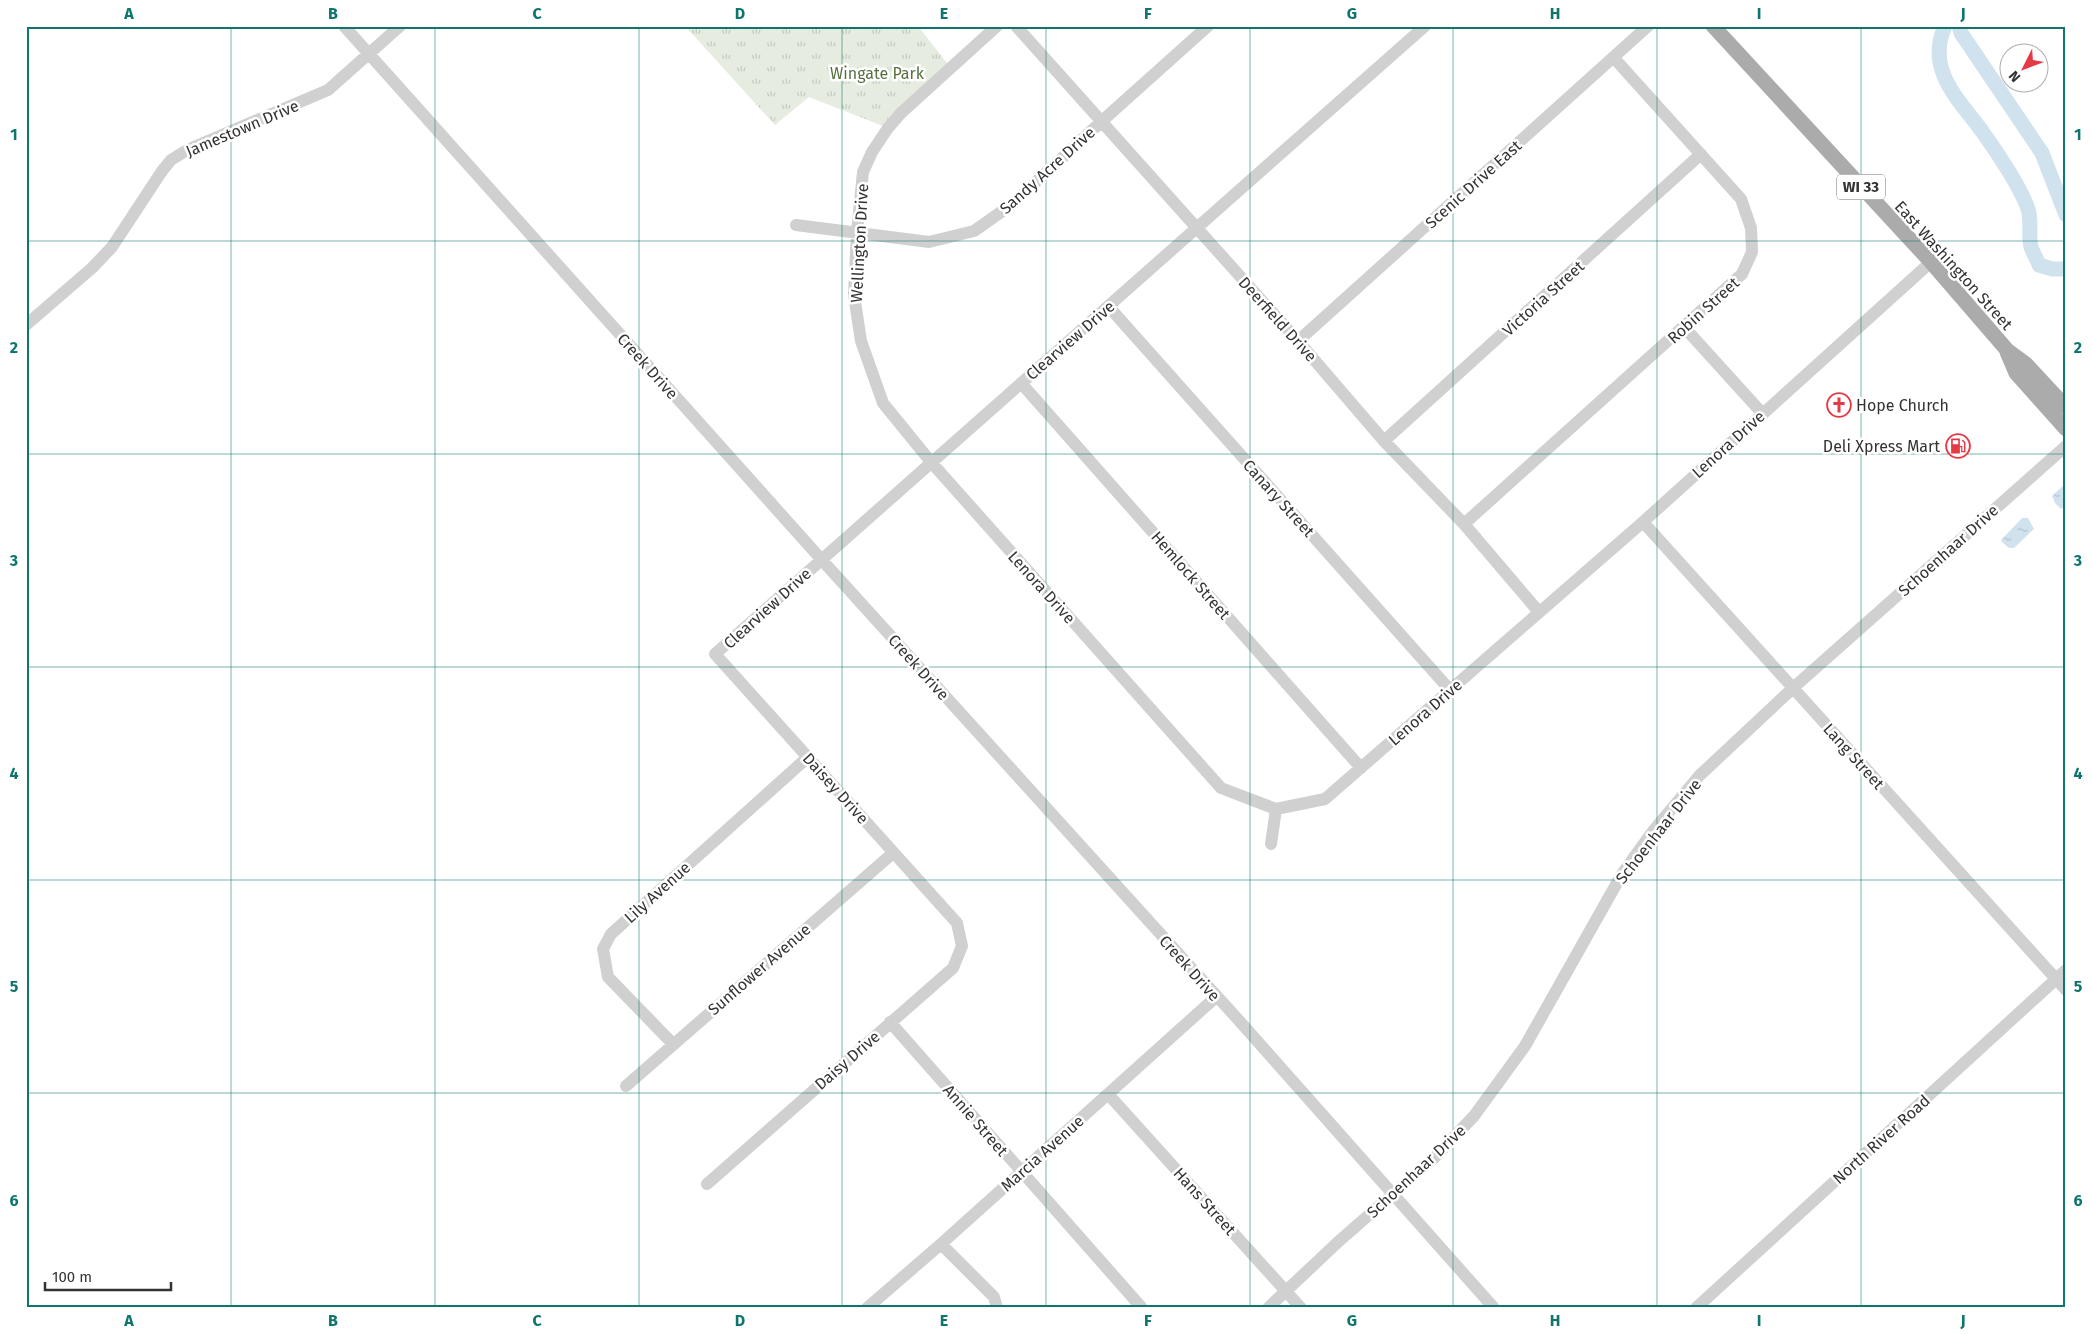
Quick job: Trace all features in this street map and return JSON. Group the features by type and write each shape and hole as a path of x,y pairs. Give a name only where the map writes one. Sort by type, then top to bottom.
{"main road":[{"name":"East Washington Street","path":"1713,26 1931,262 2007,350 2026,364 2066,407"},
{"name":"East Washington Street","path":"2007,350 2016,372 2066,429"}],"street":[{"name":"Creek Drive","path":"344,26 1494,1308"},
{"name":"Jamestown Drive","path":"26,325 92,268 112,247 171,160 187,150 328,90 400,26"},
{"name":"Wellington Drive","path":"931,462 884,403 861,341 854,295 857,232 863,172 872,152 901,113 997,26"},
{"name":"Deerfield Drive","path":"1016,26 1298,341 1384,441 1464,524 1539,612"},
{"name":"Sandy Acre Drive","path":"796,225 929,242 974,231 1011,206 1208,26"},
{"name":"Clearview Drive","path":"715,654 1425,26"},
{"name":"Scenic Drive East","path":"1298,341 1648,26"},
{"name":"Robin Street","path":"1464,524 1742,274 1752,252 1751,228 1741,199 1614,58"},
{"name":"Victoria Street","path":"1384,441 1701,154"},
{"name":"Lenora Drive","path":"931,462 1221,788 1276,809 1325,799 1643,522 1931,262"},
{"name":"Canary Street","path":"1109,307 1450,690"},
{"path":"1684,327 1762,413"},
{"name":"Hemlock Street","path":"1021,382 1361,768"},
{"name":"Schoenhaar Drive","path":"1268,1308 1434,1158 1474,1116 1525,1046 1609,894 1653,831 1699,776 1793,688 2066,446"},
{"name":"Lang Street","path":"1643,522 2066,990"},
{"name":"Daisey Drive","path":"715,654 957,922"},
{"name":"Lily Avenue","path":"673,1044 608,977 603,949 611,934 808,758"},
{"path":"1271,844 1276,809"},
{"name":"Sunflower Avenue","path":"626,1086 893,853"},
{"name":"Daisy Drive","path":"707,1184 953,968 962,946 957,922"},
{"name":"North River Road","path":"1696,1308 2066,970"},
{"name":"Marcia Avenue","path":"868,1307 941,1244 1216,997"},
{"name":"Annie Street","path":"890,1022 1142,1308"},
{"name":"Hans Street","path":"1108,1094 1301,1308"},
{"path":"941,1244 994,1297 997,1308"}],"green space":[{"name":"Wingate Park","path":"685,26 918,26 951,68 888,128 809,97 775,125"}],"water":[{"path":"2066,483 2066,506 2061,509 2055,503 2052,496"},
{"path":"2022,518 2028,518 2034,529 2014,548 2009,548 2001,541"}],"waterway":[{"path":"1945,26 1940,42 1939,57 1942,71 1948,84 1995,150 2025,200 2029,214 2031,247 2039,265 2052,269 2066,269"},
{"path":"1959,26 1961,33 2042,153 2066,215"}],"place":[{"name":"Hope Church","path":"1839,405"},
{"name":"Deli Xpress Mart","path":"1958,446"}]}
